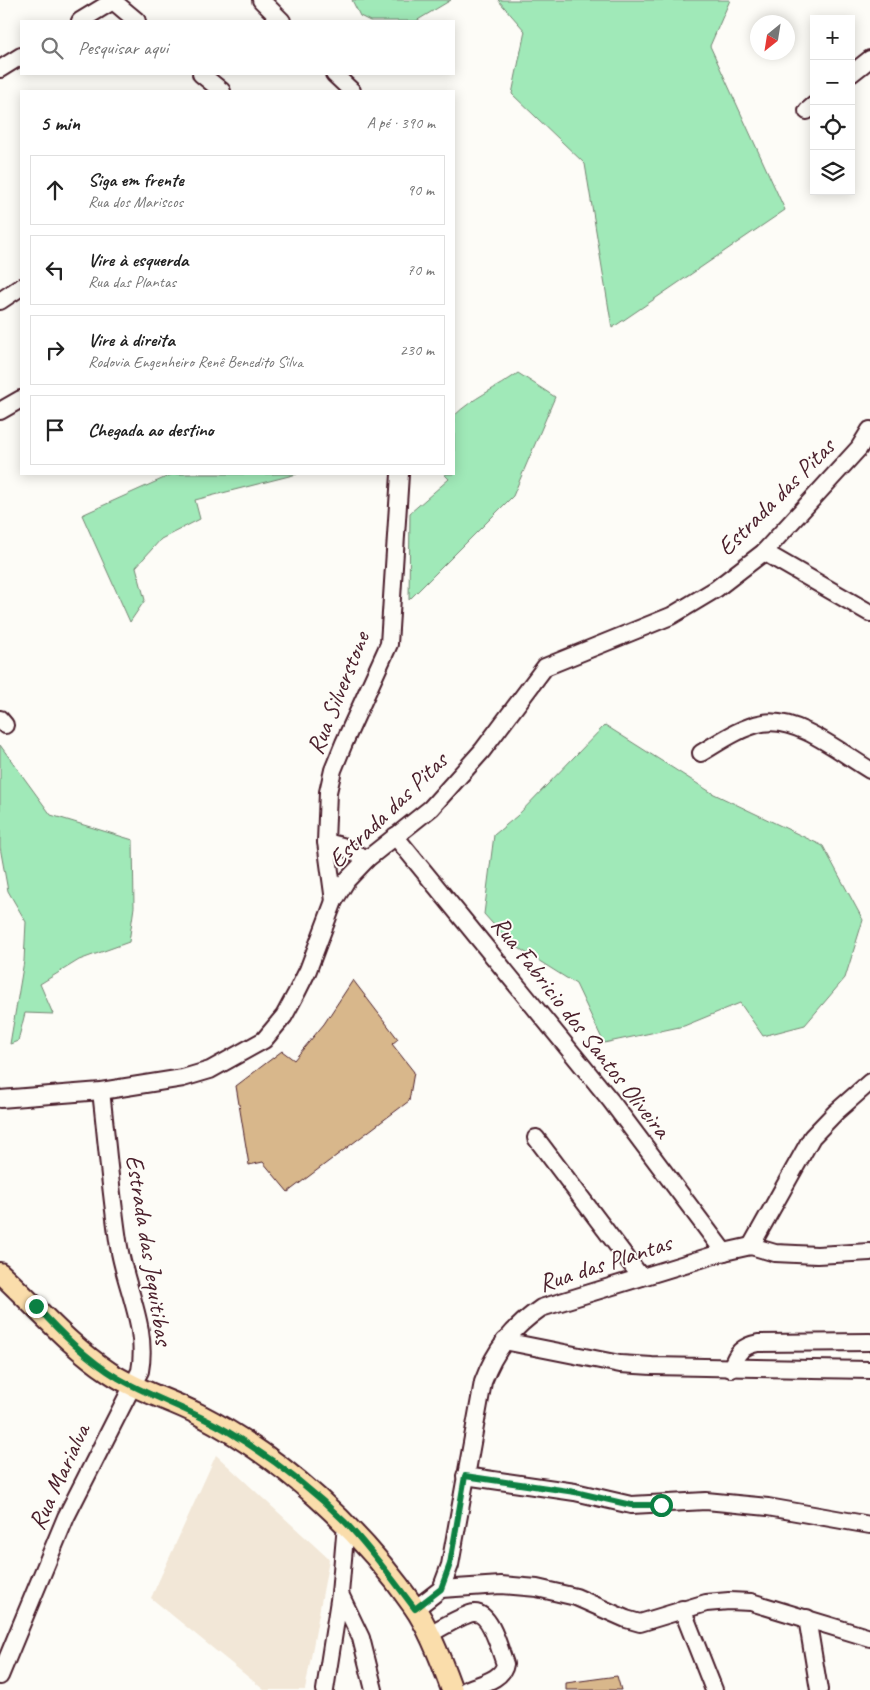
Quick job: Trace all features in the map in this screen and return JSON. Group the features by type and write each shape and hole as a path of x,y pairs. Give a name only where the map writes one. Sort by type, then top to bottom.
{"main road":[{"path":"0,1273 63,1335 107,1370 131,1385 197,1414 229,1432 313,1493 346,1524 415,1609 452,1690"}],"street":[{"path":"261,0 281,20"},
{"path":"82,20 113,1 136,20"},
{"path":"0,69 20,57"},
{"path":"855,71 870,59"},
{"path":"202,75 221,90"},
{"path":"335,75 351,90"},
{"path":"0,301 20,288"},
{"path":"0,411 20,400"},
{"name":"Estrada das Pitas","path":"0,1099 101,1091 183,1078 210,1070 264,1040 284,1016 308,970 334,901 347,880 367,859 438,801 482,751 545,667 671,616 716,589 764,552 864,451 870,430"},
{"name":"Rua Silverstone","path":"334,901 326,842 328,792 333,770 389,644 400,475"},
{"path":"764,552 870,613"},
{"path":"701,752 736,732 764,723 784,723 801,728 870,770"},
{"name":"Rua Fabricio dos Santos Oliveira","path":"395,836 611,1101 724,1252"},
{"path":"326,842 342,846 367,859"},
{"path":"751,1246 812,1138 836,1112 870,1082"},
{"name":"Estrada das Jequitibas","path":"101,1091 119,1246 142,1335 143,1354 140,1371 131,1385"},
{"path":"536,1138 641,1276"},
{"name":"Rua das Plantas","path":"441,1589 450,1564 483,1382 492,1359 514,1329 541,1308 641,1276 751,1246 775,1253 817,1255 870,1252"},
{"path":"504,1341 620,1364 870,1370"},
{"path":"731,1368 736,1354 746,1345 758,1343 870,1342"},
{"name":"Rua Marialva","path":"0,1676 66,1517 131,1385"},
{"path":"465,1476 575,1492 631,1505 706,1501 768,1507 870,1525"},
{"path":"325,1690 340,1594 346,1524"},
{"path":"415,1609 441,1589 501,1585 537,1588 576,1597 626,1620 640,1623 706,1603 751,1602 870,1638"},
{"path":"340,1594 354,1618 374,1690"},
{"path":"682,1609 714,1690"},
{"path":"428,1635 474,1613 482,1615 490,1622 505,1664 504,1670 500,1676 466,1690"},
{"path":"807,1618 819,1690"}],"shaded area":[{"path":"216,1455 329,1559 305,1690 264,1690 151,1598"}],"green space":[{"path":"352,0 451,0 418,20 368,20 360,16"},
{"path":"498,0 730,0 710,46 785,210 612,328 585,164 512,94 525,31"},
{"path":"518,373 555,397 513,496 409,600 410,513 449,479 445,475 455,475 455,415"},
{"path":"171,475 293,475 195,500 200,519 161,539 136,567 145,600 130,622 82,515"},
{"path":"605,725 712,793 823,846 863,920 845,978 805,1025 763,1036 740,1003 684,1026 604,1043 576,984 509,942 484,914 494,835 517,816"},
{"path":"0,745 51,815 133,840 134,907 129,942 79,960 40,984 53,1014 25,1013 18,1041 10,1044 24,961 26,922 8,891 0,847"}],"building":[{"path":"353,980 398,1039 392,1044 414,1072 409,1101 288,1192 263,1162 249,1165 236,1086 282,1051 294,1060 324,1024"},
{"path":"617,1676 621,1690 566,1690 566,1683"}],"route":[{"path":"36,1306 63,1335 107,1370 131,1385 197,1414 229,1432 276,1464 313,1493 365,1545 415,1609 441,1589 450,1564 465,1476 575,1492 631,1505 661,1505"}]}
